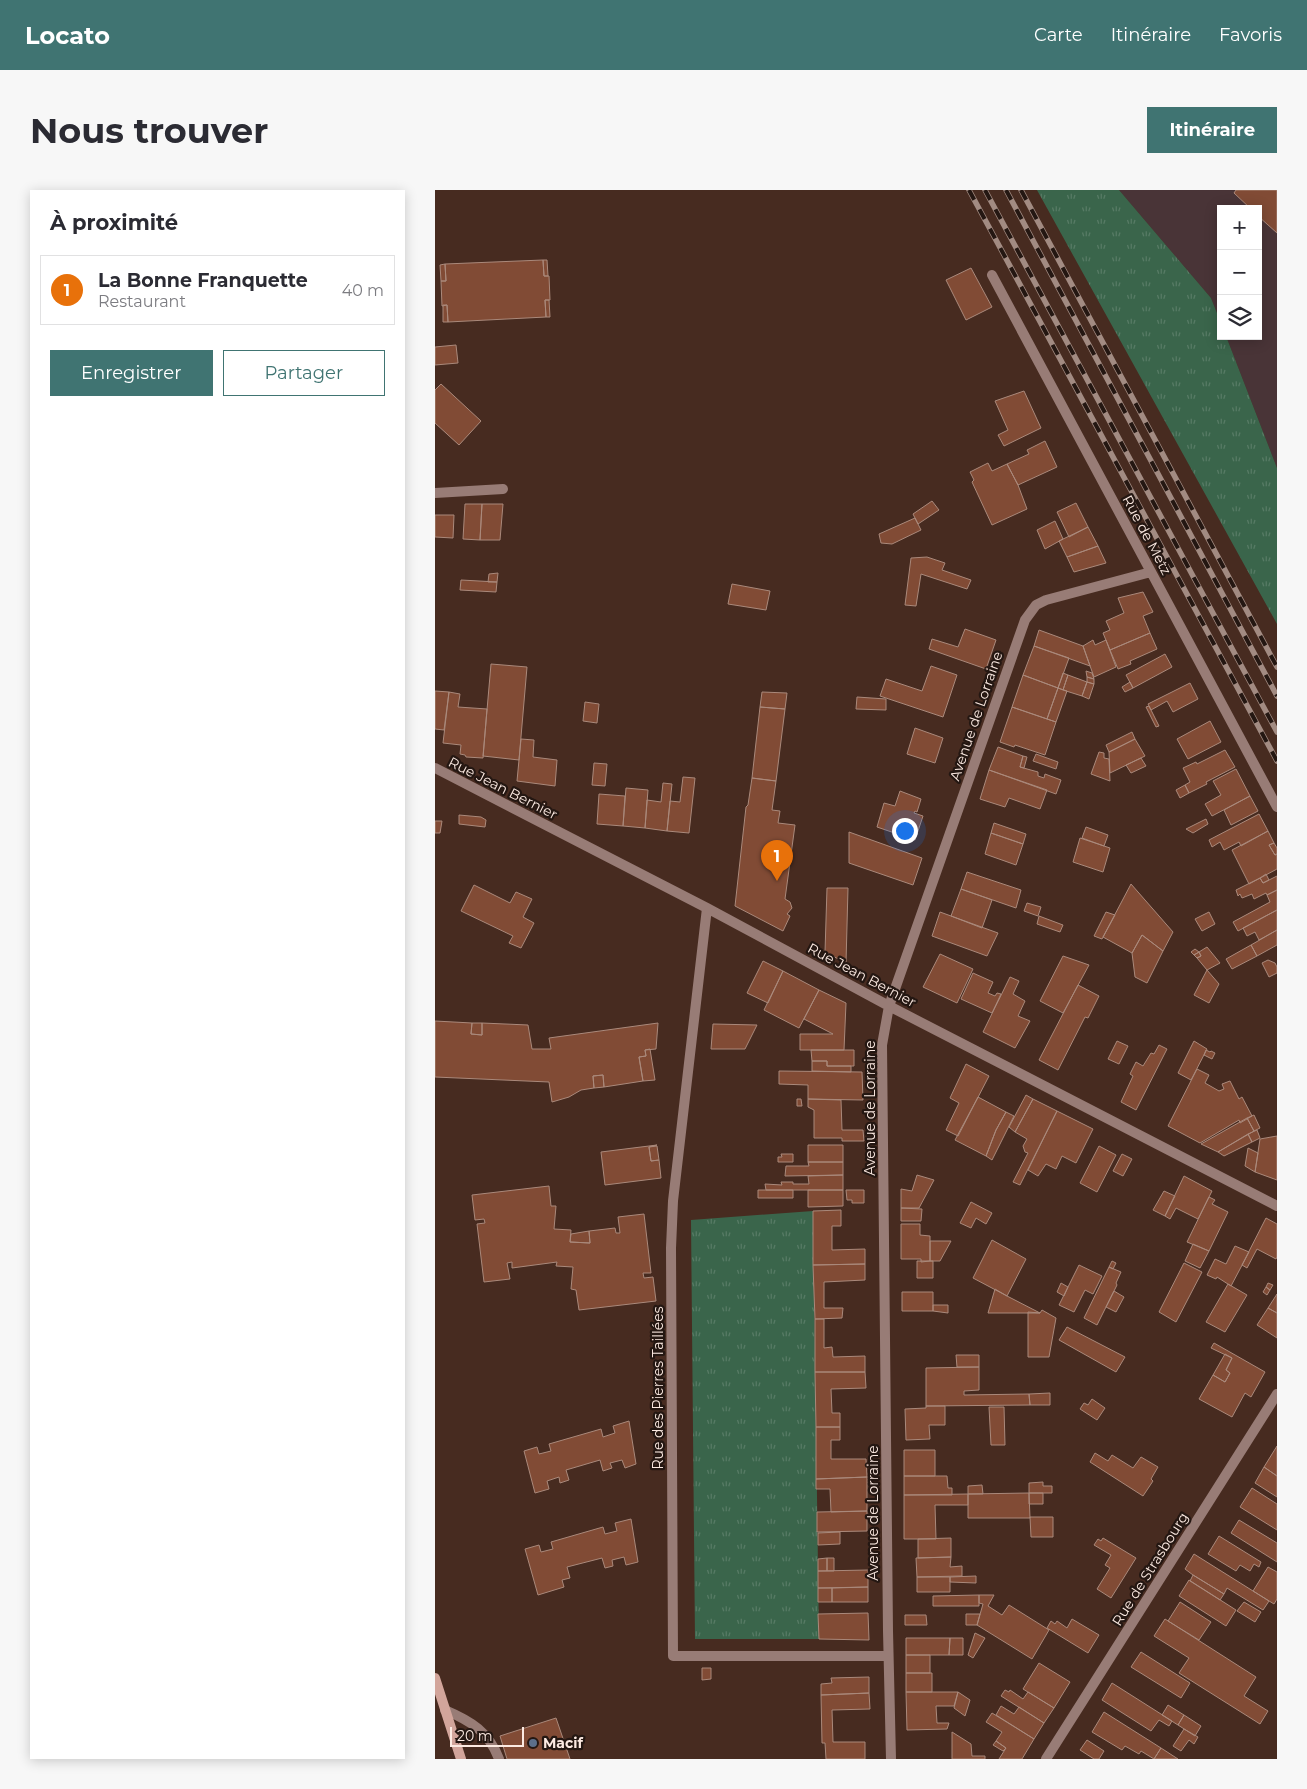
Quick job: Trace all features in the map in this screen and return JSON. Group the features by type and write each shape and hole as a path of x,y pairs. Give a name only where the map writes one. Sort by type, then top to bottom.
{"main road":[{"path":"435,1678 461,1759"}],"street":[{"name":"Rue de Metz","path":"992,275 1277,807"},
{"path":"435,493 503,489"},
{"name":"Avenue de Lorraine","path":"891,1759 888,1656 882,1045 889,1006 1025,620 1035,605 1046,600 1151,572"},
{"name":"Rue Jean Bernier","path":"435,768 707,908 889,1006 1277,1206"},
{"name":"Rue des Pierres Taillées","path":"707,908 673,1201 671,1248 673,1656 888,1656"},
{"name":"Rue de Strasbourg","path":"1046,1759 1277,1394"},
{"path":"445,1710 471,1722 480,1730 495,1748 499,1759"}],"shaded area":[{"path":"1119,190 1277,190 1277,468 1228,340 1262,340 1262,205 1217,205 1217,313 1211,298"}],"green space":[{"path":"1037,190 1119,190 1211,298 1217,313 1217,340 1228,340 1277,468 1277,624"},
{"path":"813,1211 819,1639 695,1639 691,1220"}],"building":[{"path":"1236,190 1277,190 1277,233 1262,220 1262,205 1247,205 1234,193"},
{"path":"543,260 547,260 548,276 544,276"},
{"path":"543,260 544,276 549,276 550,300 545,300 546,317 448,322 447,305 442,306 441,281 446,281 445,264"},
{"path":"445,264 446,281 441,281 440,265"},
{"path":"971,268 992,307 966,320 946,280"},
{"path":"545,300 549,300 550,317 546,317"},
{"path":"443,305 447,305 448,322 443,322"},
{"path":"456,345 458,363 435,365 435,347"},
{"path":"441,384 481,421 459,445 435,423 435,390"},
{"path":"1024,391 1041,428 1004,446 998,435 1008,430 995,401"},
{"path":"1045,441 1057,467 1018,485 1007,464 1029,454 1027,450"},
{"path":"988,463 992,471 1007,464 1018,485 1027,509 992,525 972,482 974,480 970,472"},
{"path":"932,501 939,510 918,524 913,514"},
{"path":"1076,503 1088,527 1069,537 1057,512"},
{"path":"465,504 482,504 480,540 463,539"},
{"path":"482,504 503,504 500,540 480,540"},
{"path":"435,515 454,515 453,538 435,537"},
{"path":"915,518 921,530 892,544 881,543 879,534"},
{"path":"1055,521 1063,539 1045,549 1037,530"},
{"path":"1088,527 1098,546 1067,557 1059,541"},
{"path":"1098,546 1106,563 1074,572 1067,557"},
{"path":"927,557 945,563 942,570 971,580 967,589 921,574 916,606 905,605 911,558"},
{"path":"498,573 497,582 488,582 489,574"},
{"path":"461,580 497,582 496,592 460,590"},
{"path":"732,584 770,591 766,610 728,604"},
{"path":"1143,592 1153,612 1143,616 1150,633 1110,650 1103,633 1110,630 1106,621 1124,613 1118,598"},
{"path":"965,629 996,640 986,669 929,649 932,639 958,647"},
{"path":"1039,630 1083,646 1090,666 1034,646"},
{"path":"1150,633 1157,649 1130,661 1131,664 1118,669 1110,650"},
{"path":"1093,640 1095,645 1106,640 1116,667 1094,677 1083,646"},
{"path":"1034,646 1069,658 1058,688 1023,675"},
{"path":"1165,654 1172,667 1133,688 1126,675"},
{"path":"491,664 527,667 519,760 483,756"},
{"path":"931,666 957,675 943,717 880,696 886,679 922,691"},
{"path":"1086,671 1092,673 1094,679 1087,677"},
{"path":"1063,673 1068,675 1063,690 1058,688"},
{"path":"1023,675 1058,688 1047,719 1012,707"},
{"path":"1068,675 1087,682 1082,696 1063,690"},
{"path":"1087,677 1094,679 1094,684 1087,682"},
{"path":"1087,682 1094,684 1089,699 1082,696"},
{"path":"1130,682 1133,688 1125,692 1122,687"},
{"path":"1190,683 1198,699 1173,712 1167,701 1151,710 1148,704"},
{"path":"1058,688 1067,691 1056,722 1047,719"},
{"path":"435,691 449,692 444,730 435,729"},
{"path":"449,692 460,694 458,707 487,709 483,758 466,757 460,754 461,745 443,743"},
{"path":"762,692 787,693 785,709 760,707"},
{"path":"857,697 886,699 886,710 856,709"},
{"path":"585,702 599,704 597,723 583,721"},
{"path":"1149,706 1159,726 1156,727 1146,707"},
{"path":"760,707 785,709 776,781 752,778"},
{"path":"1012,707 1056,722 1045,755 1000,742"},
{"path":"1210,721 1221,742 1188,759 1177,739"},
{"path":"915,728 943,738 935,763 907,754"},
{"path":"1132,732 1135,739 1109,752 1106,745"},
{"path":"521,739 534,740 533,757 557,760 555,786 517,781"},
{"path":"1135,739 1145,756 1110,773 1109,752"},
{"path":"998,747 1023,756 1020,767 1038,772 1038,776 1044,778 1045,774 1061,780 1056,794 989,770"},
{"path":"1225,750 1235,767 1189,793 1185,785 1190,782 1183,768 1196,762 1197,764"},
{"path":"1099,752 1104,753 1104,758 1109,759 1110,781 1091,774"},
{"path":"1036,754 1058,762 1056,769 1033,761"},
{"path":"1023,756 1027,757 1024,768 1020,767"},
{"path":"1141,758 1146,766 1131,773 1126,765"},
{"path":"594,763 607,764 605,786 592,785"},
{"path":"1236,769 1250,796 1212,816 1205,804 1221,795 1213,781"},
{"path":"989,770 1047,790 1040,809 1009,798 1005,807 980,799"},
{"path":"683,777 695,778 689,833 667,831 670,801 680,802"},
{"path":"752,778 776,781 772,810 780,811 778,823 795,825 785,899 790,902 792,908 787,914 790,916 783,931 735,906 746,807 748,805"},
{"path":"663,783 672,784 667,831 645,828 647,800 661,802"},
{"path":"1185,785 1189,793 1180,798 1176,790"},
{"path":"626,788 648,790 645,828 623,826"},
{"path":"900,791 921,799 917,812 915,811 914,813 923,816 915,840 877,827 884,803 895,806"},
{"path":"599,794 625,796 623,826 597,824"},
{"path":"1250,796 1258,811 1231,825 1224,810"},
{"path":"1259,814 1268,831 1241,846 1239,842 1224,850 1220,842 1212,847 1209,840"},
{"path":"459,815 481,817 486,820 485,827 459,824"},
{"path":"1206,819 1208,824 1193,833 1186,829"},
{"path":"435,821 442,821 440,833 435,833"},
{"path":"994,823 1026,834 1023,844 991,833"},
{"path":"1086,827 1108,835 1104,846 1082,838"},
{"path":"1268,831 1274,843 1269,845 1275,855 1277,854 1277,869 1249,884 1232,850"},
{"path":"849,832 922,858 913,885 849,863"},
{"path":"991,833 1023,844 1016,865 985,854"},
{"path":"1080,838 1110,848 1103,872 1073,862"},
{"path":"1274,843 1277,848 1277,854 1275,855 1269,845"},
{"path":"967,872 1021,890 1016,908 961,889"},
{"path":"1266,874 1269,880 1263,883 1260,878"},
{"path":"1277,876 1277,890 1254,899 1252,894 1242,898 1240,894 1238,896 1236,890 1260,878 1263,883"},
{"path":"1131,884 1173,932 1163,951 1142,935 1132,953 1103,937"},
{"path":"474,885 510,903 516,892 532,899 523,917 534,923 521,948 509,943 513,936 461,911"},
{"path":"827,888 848,888 846,963 825,952"},
{"path":"961,889 992,900 982,928 951,916"},
{"path":"1277,890 1277,910 1238,931 1233,922 1270,902 1267,895"},
{"path":"1027,903 1041,907 1038,916 1024,911"},
{"path":"1277,910 1277,930 1259,940 1255,932 1247,936 1243,928"},
{"path":"940,912 998,933 987,956 932,936"},
{"path":"1106,912 1115,915 1102,939 1094,936"},
{"path":"1209,912 1215,924 1202,931 1195,919"},
{"path":"1039,916 1063,925 1060,932 1037,924"},
{"path":"1277,930 1277,945 1257,956 1251,945"},
{"path":"1142,935 1163,951 1147,983 1135,977 1132,953"},
{"path":"1251,945 1257,956 1232,969 1226,959"},
{"path":"1207,947 1220,963 1207,970 1197,958 1201,956 1199,952"},
{"path":"1195,949 1199,952 1194,955 1191,952"},
{"path":"1199,952 1201,956 1197,958 1194,955"},
{"path":"940,954 973,969 957,1003 923,987"},
{"path":"1063,956 1089,965 1063,1013 1040,1001"},
{"path":"1268,960 1275,963 1277,967 1277,973 1269,977 1262,963"},
{"path":"763,961 783,971 768,1003 747,993"},
{"path":"1207,970 1219,984 1209,1003 1194,995"},
{"path":"783,971 819,990 799,1028 764,1010"},
{"path":"973,973 993,982 988,993 995,996 997,993 1001,994 992,1013 961,999"},
{"path":"1010,977 1019,981 1013,994 1025,1001 1018,1016 1030,1021 1015,1048 983,1032"},
{"path":"1078,985 1099,996 1088,1018 1085,1017 1058,1070 1039,1060"},
{"path":"819,990 846,1003 844,1050 800,1050 800,1034 833,1034 804,1019"},
{"path":"435,1021 472,1023 471,1034 482,1035 482,1023 528,1025 532,1049 551,1049 549,1038 658,1023 656,1049 645,1050 646,1056 639,1057 643,1081 604,1087 603,1075 593,1076 594,1088 581,1090 569,1097 552,1102 549,1082 435,1077"},
{"path":"472,1023 482,1023 482,1035 471,1034"},
{"path":"713,1024 757,1025 745,1049 711,1049"},
{"path":"1117,1041 1128,1046 1119,1064 1108,1059"},
{"path":"1194,1041 1207,1049 1191,1080 1178,1073"},
{"path":"1159,1045 1167,1049 1136,1110 1121,1102 1133,1076 1130,1074 1136,1062 1143,1066 1151,1053 1154,1054"},
{"path":"650,1049 655,1080 643,1081 639,1057 646,1056 645,1050"},
{"path":"811,1050 854,1050 854,1066 827,1066 827,1061 812,1061"},
{"path":"1206,1050 1215,1053 1212,1059 1204,1055"},
{"path":"812,1061 827,1061 827,1066 851,1066 851,1072 812,1071"},
{"path":"966,1064 989,1076 958,1136 946,1130 959,1103 950,1098"},
{"path":"1197,1069 1209,1075 1205,1083 1219,1091 1224,1089 1222,1084 1230,1081 1239,1099 1242,1097 1252,1116 1240,1123 1239,1120 1200,1143 1168,1126"},
{"path":"779,1071 862,1072 863,1100 808,1099 808,1085 779,1084"},
{"path":"603,1075 604,1087 594,1088 593,1076"},
{"path":"1026,1095 1033,1099 1015,1132 1009,1127"},
{"path":"978,1097 1006,1112 996,1130 986,1156 955,1140"},
{"path":"797,1099 801,1099 802,1106 797,1106"},
{"path":"808,1099 841,1100 842,1130 863,1130 864,1141 842,1141 842,1138 814,1138 814,1110 808,1107"},
{"path":"1033,1099 1057,1111 1020,1185 1013,1182 1028,1153 1025,1152 1023,1146 1027,1139 1015,1132"},
{"path":"1057,1111 1093,1129 1076,1163 1062,1156 1056,1169 1046,1164 1038,1176 1028,1170"},
{"path":"1006,1112 1014,1116 992,1160 986,1156 996,1130"},
{"path":"1254,1115 1260,1128 1254,1131 1247,1118"},
{"path":"1247,1118 1254,1131 1218,1152 1201,1144"},
{"path":"1257,1130 1260,1138 1252,1142 1248,1134"},
{"path":"1248,1134 1252,1142 1224,1156 1218,1152"},
{"path":"1277,1136 1277,1180 1255,1172 1260,1139"},
{"path":"657,1145 649,1147 651,1161 659,1160 661,1178 605,1185 601,1152"},
{"path":"808,1145 843,1145 843,1162 808,1162"},
{"path":"657,1146 659,1160 651,1161 649,1147"},
{"path":"1099,1146 1116,1155 1097,1192 1080,1183"},
{"path":"1248,1148 1258,1153 1255,1172 1245,1166"},
{"path":"781,1154 793,1154 793,1162 778,1162 778,1157 782,1157"},
{"path":"1122,1154 1132,1159 1123,1176 1113,1171"},
{"path":"808,1162 843,1162 843,1175 785,1176 786,1166 809,1166"},
{"path":"843,1175 843,1190 766,1190 765,1184 782,1185 781,1182 793,1182 793,1184 809,1184 808,1176"},
{"path":"917,1175 934,1180 919,1208 901,1208 901,1189 912,1191"},
{"path":"1184,1176 1212,1191 1198,1219 1176,1208 1170,1219 1165,1216"},
{"path":"549,1186 551,1206 556,1206 554,1229 571,1230 570,1242 590,1243 589,1231 615,1228 616,1233 620,1233 618,1217 644,1214 651,1273 643,1273 644,1278 653,1277 656,1301 579,1310 576,1290 571,1289 573,1267 556,1266 557,1262 512,1268 512,1262 507,1263 510,1279 484,1282 477,1224 485,1223 484,1219 475,1220 472,1195"},
{"path":"758,1190 793,1190 793,1198 758,1198"},
{"path":"808,1190 843,1190 843,1206 808,1207"},
{"path":"846,1190 864,1190 864,1203 852,1203 852,1200 847,1200"},
{"path":"1164,1191 1175,1196 1165,1216 1153,1210"},
{"path":"1209,1197 1215,1200 1212,1204 1228,1212 1209,1251 1187,1242"},
{"path":"971,1202 992,1213 986,1224 976,1218 971,1228 960,1223"},
{"path":"901,1208 922,1209 921,1221 901,1221"},
{"path":"841,1210 841,1226 832,1226 832,1250 865,1249 865,1264 813,1265 813,1211"},
{"path":"1266,1218 1277,1224 1277,1257 1276,1259 1257,1249 1247,1268 1242,1265"},
{"path":"901,1224 920,1224 920,1235 930,1236 930,1261 921,1262 921,1259 901,1259"},
{"path":"589,1231 590,1243 570,1242 571,1234"},
{"path":"992,1240 1026,1259 1007,1296 973,1278"},
{"path":"930,1241 951,1241 940,1261 930,1261"},
{"path":"1193,1244 1209,1251 1200,1268 1185,1261"},
{"path":"1235,1246 1249,1252 1231,1286 1217,1277 1216,1279 1207,1275 1215,1259 1226,1264"},
{"path":"917,1261 933,1261 933,1278 917,1278"},
{"path":"1112,1261 1116,1263 1113,1269 1109,1267"},
{"path":"1184,1263 1202,1272 1176,1322 1159,1312"},
{"path":"865,1264 865,1280 824,1282 824,1308 843,1308 842,1318 815,1319 813,1265"},
{"path":"1079,1265 1102,1276 1093,1294 1085,1290 1074,1312 1059,1305"},
{"path":"1109,1267 1121,1272 1116,1283 1117,1285 1097,1325 1084,1318"},
{"path":"1061,1283 1068,1287 1064,1296 1057,1292"},
{"path":"1268,1283 1273,1285 1270,1290 1266,1287"},
{"path":"1228,1284 1247,1295 1225,1332 1206,1322"},
{"path":"1266,1287 1270,1290 1267,1295 1263,1292"},
{"path":"995,1289 1007,1296 1040,1313 988,1313"},
{"path":"1114,1291 1124,1297 1116,1312 1106,1307"},
{"path":"902,1292 933,1292 933,1311 902,1311"},
{"path":"1277,1294 1277,1313 1268,1308"},
{"path":"933,1305 948,1305 948,1313 933,1311"},
{"path":"1268,1308 1277,1313 1277,1338 1257,1325"},
{"path":"1042,1310 1056,1318 1049,1357 1028,1357 1028,1312 1040,1313"},
{"path":"815,1319 824,1319 824,1348 832,1347 833,1357 865,1356 865,1372 815,1372"},
{"path":"1067,1327 1125,1357 1116,1372 1059,1340"},
{"path":"1214,1343 1265,1372 1251,1397 1245,1393 1232,1417 1199,1399 1213,1375 1225,1382 1230,1373 1226,1370 1232,1358 1211,1348"},
{"path":"1225,1354 1232,1358 1226,1370 1230,1373 1225,1382 1213,1375"},
{"path":"956,1355 979,1355 979,1367 957,1367"},
{"path":"979,1367 979,1390 964,1391 964,1395 1029,1394 1030,1405 926,1406 926,1368"},
{"path":"815,1372 865,1372 866,1388 831,1389 832,1413 840,1413 840,1427 816,1427"},
{"path":"1050,1393 1050,1405 1030,1405 1029,1394"},
{"path":"1092,1399 1105,1408 1097,1420 1080,1409 1084,1403 1088,1405"},
{"path":"926,1406 945,1406 945,1425 929,1425 930,1439 906,1440 905,1409 926,1408"},
{"path":"989,1407 1004,1407 1005,1445 991,1445"},
{"path":"629,1421 636,1464 625,1468 622,1460 610,1463 612,1468 603,1471 600,1460 566,1470 569,1480 560,1483 559,1477 547,1481 549,1489 535,1493 524,1451 537,1447 539,1454 551,1451 549,1444 601,1429 603,1437 615,1433 613,1426"},
{"path":"816,1427 840,1427 840,1440 831,1440 831,1459 866,1459 867,1477 816,1479"},
{"path":"1277,1446 1277,1476 1264,1467"},
{"path":"904,1450 935,1450 935,1476 904,1476"},
{"path":"1095,1453 1108,1461 1112,1455 1133,1468 1141,1457 1158,1467 1151,1479 1153,1481 1143,1496 1090,1462"},
{"path":"1264,1467 1277,1476 1277,1497 1255,1483"},
{"path":"904,1476 947,1476 948,1488 952,1488 952,1495 904,1495"},
{"path":"867,1477 867,1511 831,1512 830,1489 816,1489 816,1479"},
{"path":"1043,1482 1043,1486 1052,1486 1052,1493 1029,1493 1029,1483"},
{"path":"982,1485 983,1494 968,1494 968,1486"},
{"path":"1252,1488 1277,1504 1277,1530 1240,1507"},
{"path":"1029,1493 1043,1493 1043,1504 1029,1504"},
{"path":"1029,1493 1030,1518 968,1518 968,1494"},
{"path":"968,1494 968,1505 935,1505 936,1539 904,1539 904,1495"},
{"path":"867,1511 867,1531 817,1532 817,1512"},
{"path":"1030,1517 1053,1517 1053,1537 1031,1537"},
{"path":"631,1519 638,1562 626,1565 624,1557 612,1560 613,1566 605,1568 602,1558 567,1567 570,1578 562,1580 564,1587 538,1595 525,1549 539,1545 541,1552 553,1549 551,1542 603,1527 605,1534 617,1531 615,1523"},
{"path":"1239,1520 1277,1543 1277,1562 1231,1533"},
{"path":"840,1532 840,1544 818,1545 818,1533"},
{"path":"1219,1536 1261,1562 1259,1567 1254,1564 1250,1571 1240,1565 1236,1571 1208,1554"},
{"path":"951,1538 951,1557 918,1558 918,1539"},
{"path":"1103,1538 1136,1558 1111,1598 1097,1589 1110,1568 1105,1565 1111,1555 1094,1545 1098,1539 1101,1541"},
{"path":"1194,1554 1269,1601 1263,1610 1227,1588 1224,1594 1185,1569"},
{"path":"951,1557 950,1567 962,1566 962,1576 917,1577 916,1558"},
{"path":"827,1558 834,1558 834,1571 827,1571"},
{"path":"827,1558 827,1571 818,1571 818,1559"},
{"path":"1268,1567 1277,1572 1277,1599 1274,1604 1253,1591"},
{"path":"868,1570 868,1587 818,1588 818,1571"},
{"path":"1193,1575 1224,1594 1220,1600 1190,1581"},
{"path":"976,1576 976,1583 950,1582 950,1577"},
{"path":"917,1577 950,1577 950,1592 917,1592"},
{"path":"1189,1580 1236,1610 1226,1626 1179,1596"},
{"path":"868,1587 868,1602 832,1602 832,1588"},
{"path":"818,1588 832,1588 832,1602 818,1602"},
{"path":"979,1595 979,1606 933,1606 933,1596"},
{"path":"979,1595 994,1595 988,1606 1002,1615 1009,1605 1049,1630 1032,1659 977,1625 983,1604 979,1603"},
{"path":"1180,1602 1211,1622 1199,1640 1168,1621"},
{"path":"1244,1602 1261,1612 1255,1622 1237,1611"},
{"path":"868,1613 869,1640 819,1639 818,1614"},
{"path":"966,1614 980,1614 977,1625 966,1625"},
{"path":"905,1615 926,1615 927,1625 905,1625"},
{"path":"1072,1619 1099,1635 1088,1653 1047,1628 1051,1621 1055,1624 1057,1621 1067,1628"},
{"path":"1165,1619 1256,1677 1244,1696 1268,1711 1260,1724 1179,1673 1189,1658 1154,1636"},
{"path":"975,1633 985,1638 973,1658 968,1655"},
{"path":"906,1638 950,1638 949,1655 906,1655"},
{"path":"950,1638 963,1638 963,1655 949,1655"},
{"path":"1141,1652 1190,1683 1181,1698 1131,1667"},
{"path":"906,1655 930,1655 930,1673 906,1673"},
{"path":"1039,1663 1070,1682 1054,1708 1023,1689"},
{"path":"702,1668 711,1668 711,1679 702,1680"},
{"path":"906,1673 932,1673 932,1692 906,1692"},
{"path":"869,1677 869,1693 821,1695 821,1684 832,1683 831,1678"},
{"path":"1112,1683 1172,1721 1169,1726 1159,1720 1151,1731 1102,1700"},
{"path":"1005,1690 1009,1692 1010,1690 1023,1699 1028,1692 1054,1708 1044,1723 1001,1696"},
{"path":"906,1692 958,1692 954,1706 936,1706 937,1723 949,1723 947,1729 907,1730"},
{"path":"958,1692 970,1700 965,1716 954,1708"},
{"path":"869,1693 870,1709 832,1710 833,1742 865,1742 865,1759 826,1759 825,1743 822,1743 821,1695"},
{"path":"1168,1705 1184,1715 1178,1725 1162,1715"},
{"path":"1001,1706 1014,1714 1019,1707 1044,1723 1034,1739 996,1715"},
{"path":"1104,1712 1161,1748 1154,1759 1141,1751 1139,1754 1125,1746 1122,1750 1092,1732"},
{"path":"992,1713 1034,1739 1022,1759 999,1759 1006,1748 996,1741 1002,1732 986,1722"},
{"path":"1184,1715 1201,1726 1195,1736 1178,1725"},
{"path":"556,1718 570,1759 507,1759 500,1736"},
{"path":"1184,1729 1198,1737 1194,1744 1189,1740 1181,1751 1173,1746"},
{"path":"952,1732 971,1744 972,1756 985,1756 985,1759 952,1759"},
{"path":"1087,1740 1104,1751 1099,1759 1094,1759 1080,1750"},
{"path":"996,1741 1006,1748 1003,1751 993,1745"},
{"path":"1161,1748 1178,1759 1154,1759"}],"railway":[{"path":"969,190 1277,761"},
{"path":"985,190 1277,732"},
{"path":"1006,190 1277,696"},
{"path":"1021,190 1277,667"}],"place":[{"name":"La Bonne Franquette","path":"777,881"},
{"name":"Macif","path":"533,1743"}]}
